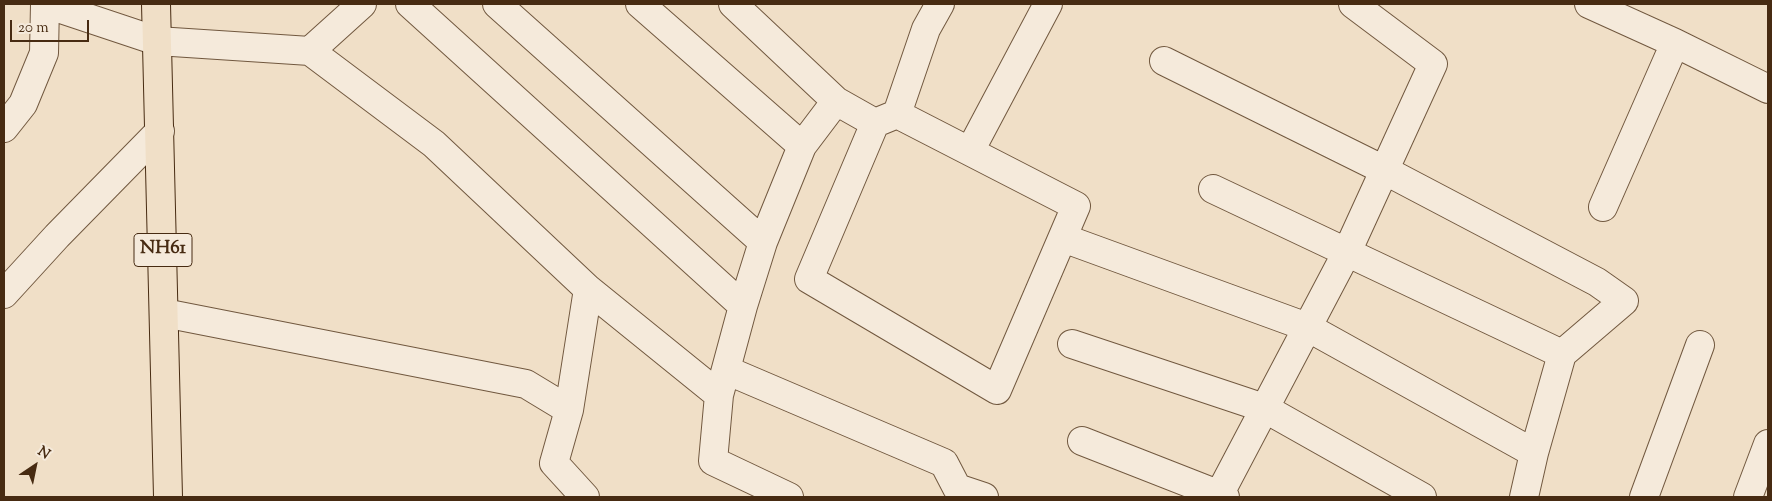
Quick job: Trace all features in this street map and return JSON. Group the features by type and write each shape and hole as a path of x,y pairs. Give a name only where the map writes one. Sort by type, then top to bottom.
{"main road":[{"name":"NH61","path":"156,4 168,497"}],"street":[{"path":"4,128 23,104 44,53 45,4 157,41 310,52 434,144 588,289 722,382 944,463 958,488 984,497"},
{"path":"310,52 362,4"},
{"path":"410,4 743,306"},
{"path":"497,4 763,242"},
{"path":"640,4 802,146"},
{"path":"733,4 836,101 886,118 970,151 1076,206 997,390 809,279 886,118 926,29 940,4"},
{"path":"970,151 1048,4"},
{"path":"1082,441 1221,496 1264,408 1347,252 1433,64 1353,4"},
{"path":"1589,4 1675,43 1768,89"},
{"path":"1603,207 1675,43"},
{"path":"1164,61 1384,170 1597,282 1624,301 1562,354 1534,453 1524,497"},
{"path":"789,497 713,461 722,382 763,242 802,146 836,101"},
{"path":"4,294 57,236 160,131"},
{"path":"1214,188 1562,354"},
{"path":"1063,238 1307,327 1534,453"},
{"path":"585,497 554,463 569,410 588,289"},
{"path":"164,313 526,384 569,410"},
{"path":"1072,344 1264,408 1422,497"},
{"path":"1644,497 1700,344"},
{"path":"1748,497 1768,444"}]}
